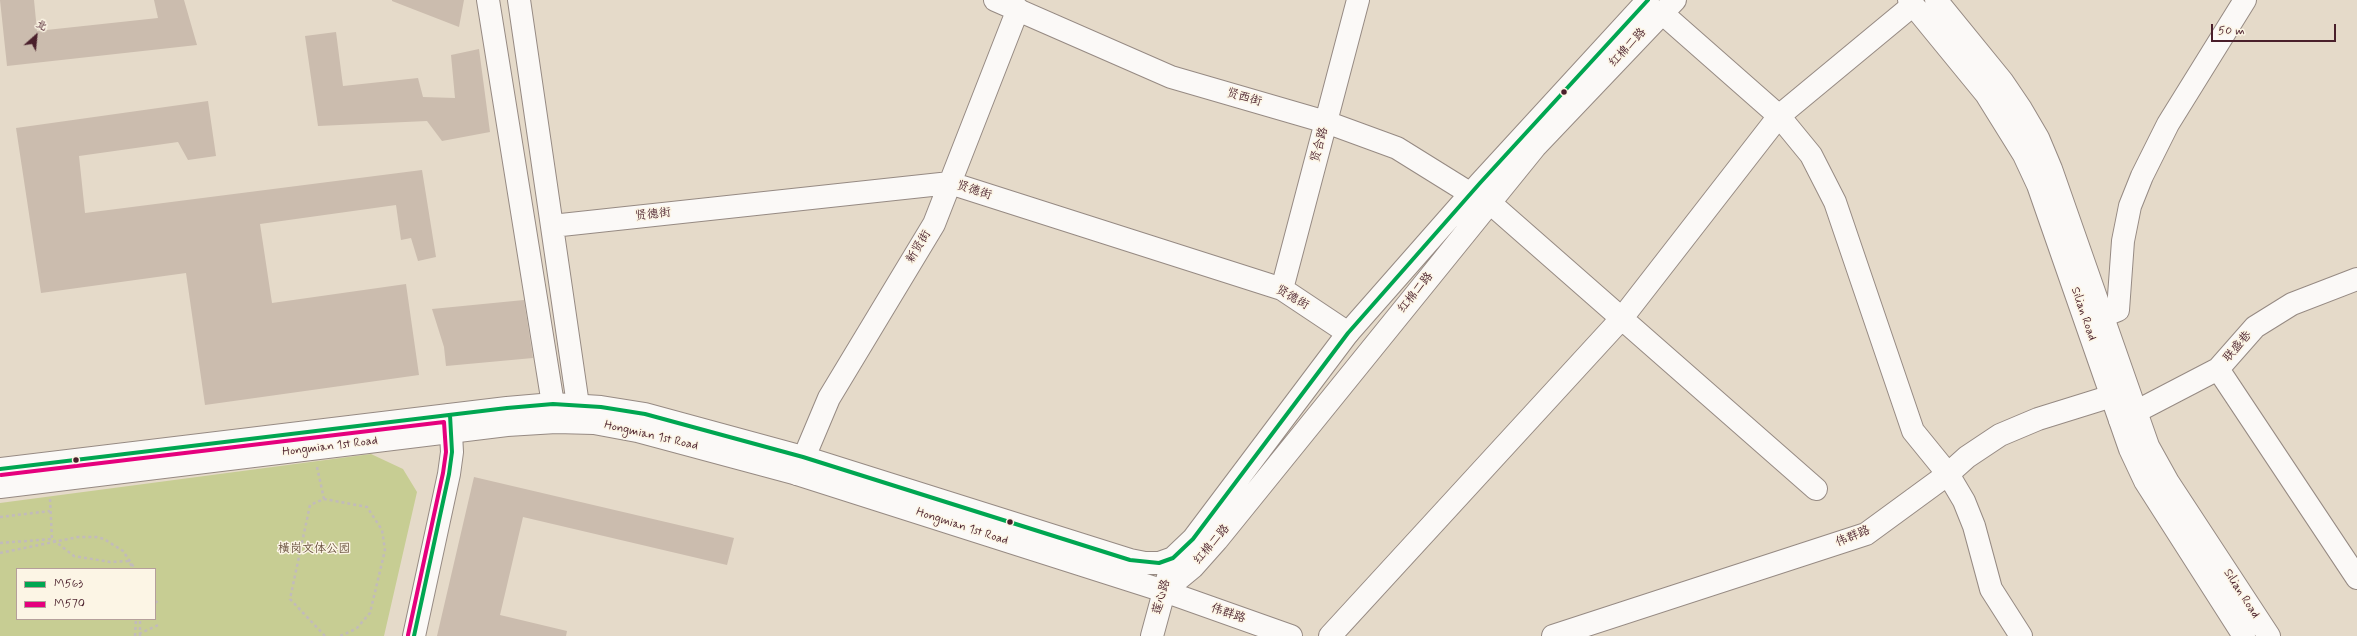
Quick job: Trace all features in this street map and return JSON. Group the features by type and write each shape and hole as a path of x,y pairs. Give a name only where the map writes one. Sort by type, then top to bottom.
{"main road":[{"path":"488,0 553,404"},
{"path":"519,0 578,405"},
{"name":"贤西街","path":"995,0 1171,76 1326,122 1397,148 1480,198 1622,318 1816,489"},
{"name":"贤合路","path":"1282,289 1358,0"},
{"name":"Silian Road","path":"1936,0 2002,81 2021,108 2038,138 2051,169 2103,316 2120,393"},
{"path":"2103,316 2118,310 2124,241 2130,206 2142,176 2168,124 2244,0"},
{"path":"1330,636 1622,318 1779,116 1911,3"},
{"name":"Silian Road","path":"1911,3 1986,94 2024,155 2038,185 2120,393 2128,416 2144,481 2244,636"},
{"path":"1662,4 1779,116 1811,155 1835,202 1913,431 1948,474 1964,501 1974,526 1991,589 2021,636"},
{"name":"红棉二路","path":"1173,558 1201,528 1348,333 1480,198 1535,147 1662,4"},
{"name":"新贤街","path":"800,466 829,398 934,224 1018,9"},
{"name":"贤德街","path":"552,226 950,183 1282,289 1348,333"},
{"name":"红棉二路","path":"1164,591 1192,567 1217,540 1480,198"},
{"name":"联盛巷","path":"2128,416 2218,369 2255,327 2292,304 2357,279"},
{"path":"2218,369 2357,578"},
{"name":"伟群路","path":"1553,636 1866,534 1948,474 1967,457 2000,435 2038,419 2120,393"},
{"name":"Hongmian 1st Road","path":"0,487 314,449 553,404 578,405 645,414 1164,591"},
{"name":"Silian Road","path":"2128,416 2148,446 2168,482 2269,636"},
{"name":"Hongmian 1st Road","path":"0,469 451,423 519,424 556,422 594,424 637,431 800,466 1130,560 1144,563 1159,563 1173,558"},
{"path":"414,636 447,488 452,452 451,423"},
{"name":"莲心路","path":"1152,636 1173,558"},
{"name":"伟群路","path":"1164,591 1292,636"}],"path":[{"path":"314,449 324,499"},
{"path":"49,481 52,539"},
{"path":"325,636 290,599 310,505 324,499 366,507 382,530 385,550 370,613 356,629 340,636"},
{"path":"0,517 50,510"},
{"path":"0,553 78,537 96,537 104,539 123,551 133,568"},
{"path":"0,543 52,539 74,556 110,562 129,561 133,568"},
{"path":"156,601 160,604"},
{"path":"135,636 136,620"},
{"path":"140,620 140,635 158,625"}],"green space":[{"name":"横岗文体公园","path":"371,454 403,469 417,492 384,636 0,636 0,503"}],"building":[{"path":"0,0 34,0 37,31 158,18 154,0 184,0 197,45 7,66"},
{"path":"464,0 459,27 392,1"},
{"path":"336,32 343,86 418,78 423,97 455,98 451,55 479,49 490,132 442,141 427,121 318,126 305,36"},
{"path":"208,101 216,156 188,160 178,142 79,156 85,213 422,170 436,257 418,261 411,238 401,240 396,205 260,224 272,303 406,284 419,375 205,405 186,273 41,293 16,128"},
{"path":"524,300 533,358 446,366 444,347 432,309"},
{"path":"474,477 734,538 727,565 523,517 500,615 567,631 566,636 437,636"}],"transit line":[{"name":"M563","path":"0,469 507,408 553,404 601,407 645,414 803,457 1130,560 1159,563 1173,558 1193,539 1348,333 1480,183 1648,0"},
{"name":"M563","path":"414,636 449,474 452,452 450,415"},
{"name":"M570","path":"1,475 444,422 446,452 443,473 408,635"}]}
